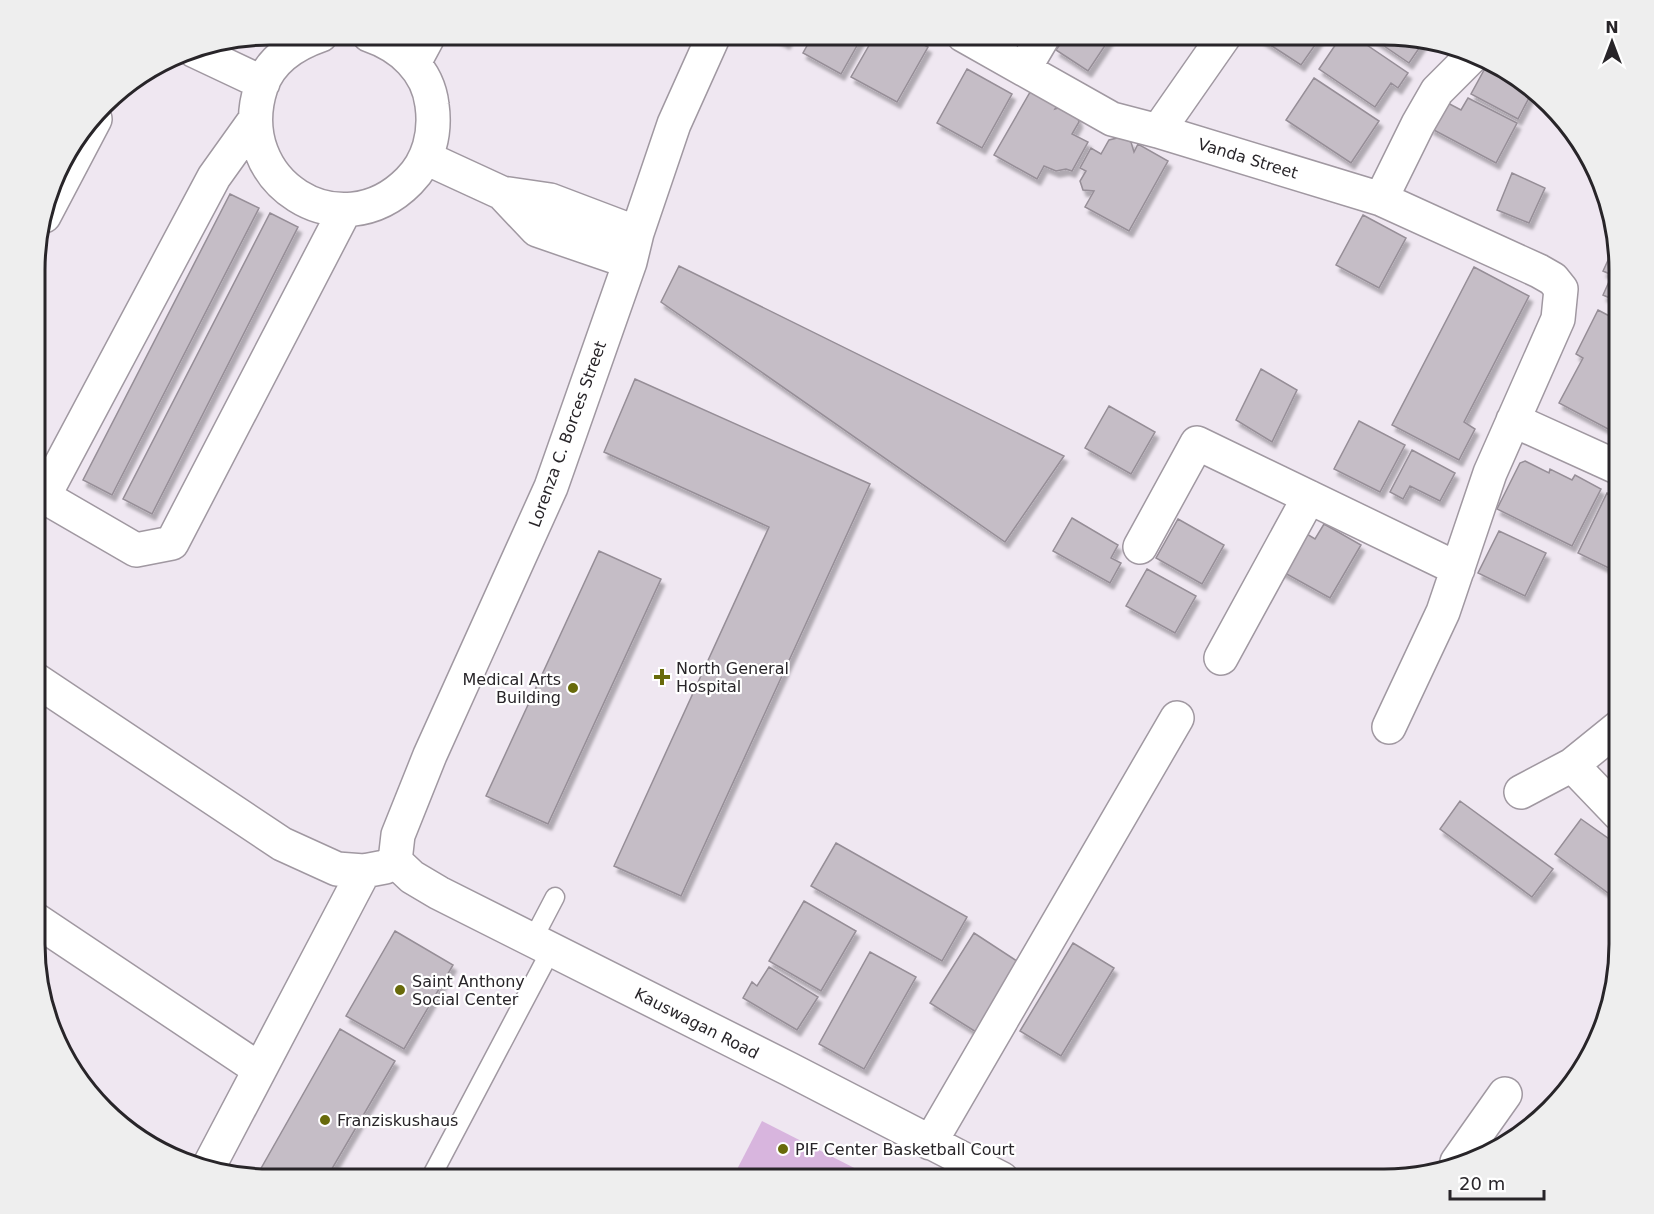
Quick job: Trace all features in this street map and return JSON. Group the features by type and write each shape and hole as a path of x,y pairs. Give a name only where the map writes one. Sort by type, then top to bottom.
{"street":[{"path":"297,45 273,65 256,101 254,121 260,151 274,177 289,191 307,201 345,210 365,207 385,200 401,189 415,175 426,158 432,139 434,119 432,99 425,81 414,63 392,45"},
{"path":"414,63 423,45"},
{"name":"Lorenza C. Borces Street","path":"395,861 398,835 430,755 551,487 675,124 710,45"},
{"name":"Vanda Street","path":"981,45 1112,119 1381,199 1553,279 1561,289 1558,319 1513,420"},
{"path":"1024,69 1038,45"},
{"path":"1158,131 1218,45"},
{"path":"204,55 263,83"},
{"path":"1381,199 1437,91 1467,61"},
{"path":"45,485 214,177 254,121"},
{"path":"67,172 75,157"},
{"path":"426,158 502,193 550,200 633,247"},
{"path":"45,497 135,550 172,543 345,210"},
{"path":"1389,727 1443,612 1490,472 1513,420 1609,463"},
{"path":"1140,547 1197,443 1458,569"},
{"path":"1221,658 1309,497"},
{"path":"45,686 282,844 337,869 364,871 385,867 395,861"},
{"path":"930,1143 1177,718"},
{"path":"1521,792 1572,765 1609,735"},
{"path":"1572,765 1609,804"},
{"name":"Kauswagan Road","path":"395,861 412,877 430,888 982,1169"},
{"path":"212,1161 364,871"},
{"path":"45,926 247,1061"},
{"path":"1463,1154 1505,1094"}],"lane":[{"path":"435,1169 542,945 555,897"}],"shaded area":[{"name":"PIF Center Basketball Court","path":"762,1121 856,1169 737,1169"}],"building":[{"path":"807,45 857,45 841,74 803,53"},
{"path":"869,45 924,45 928,47 897,102 851,77"},
{"path":"1060,45 1105,45 1088,71 1056,50"},
{"path":"1270,45 1315,45 1301,65"},
{"path":"1335,45 1367,45 1408,73 1398,88 1391,83 1375,107 1319,69"},
{"path":"1383,45 1419,48 1409,63"},
{"path":"1485,68 1529,98 1518,119 1471,94"},
{"path":"967,69 1012,94 982,148 937,123"},
{"path":"1314,78 1379,121 1351,163 1286,120"},
{"path":"1033,87 1059,102 1055,109 1065,106 1076,112 1079,122 1072,134 1088,142 1072,171 1066,169 1056,171 1044,166 1037,179 994,155"},
{"path":"1468,98 1517,123 1496,163 1430,128 1444,101 1461,110"},
{"path":"1121,137 1131,142 1134,152 1138,144 1168,161 1129,231 1085,207 1094,191 1083,190 1080,181 1086,171 1080,168 1091,148 1101,154 1109,140"},
{"path":"1512,173 1545,188 1529,223 1497,210"},
{"path":"230,194 259,208 112,495 83,480"},
{"path":"270,213 298,227 152,514 123,499"},
{"path":"1363,215 1406,238 1379,288 1336,265"},
{"path":"1609,258 1609,274 1603,271"},
{"path":"679,266 1064,456 1005,542 661,302"},
{"path":"1474,267 1529,296 1464,422 1475,429 1459,460 1392,425"},
{"path":"1609,282 1609,298 1603,295"},
{"path":"1598,310 1609,316 1608,429 1559,403 1583,358 1576,354"},
{"path":"1261,369 1297,390 1272,442 1236,420"},
{"path":"635,379 870,484 681,896 614,866 769,527 604,452"},
{"path":"1109,406 1155,432 1131,474 1085,448"},
{"path":"1359,421 1405,445 1380,492 1334,469"},
{"path":"1412,450 1455,473 1440,501 1410,486 1403,499 1390,492"},
{"path":"1525,461 1549,473 1550,469 1572,480 1575,475 1601,489 1572,546 1497,509 1520,463"},
{"path":"1607,493 1609,494 1609,568 1578,553"},
{"path":"1072,518 1118,545 1111,558 1121,563 1110,583 1053,551"},
{"path":"1178,519 1224,545 1202,584 1156,558"},
{"path":"1324,524 1361,545 1330,598 1274,567 1297,528 1315,539"},
{"path":"1499,531 1546,553 1525,596 1478,573"},
{"name":"Medical Arts Building","path":"599,551 661,579 548,824 486,796"},
{"path":"1147,569 1196,596 1175,633 1126,606"},
{"path":"1460,801 1553,869 1532,897 1440,829"},
{"path":"1581,819 1609,839 1609,894 1555,854"},
{"path":"836,843 967,917 942,961 811,886"},
{"path":"804,901 856,931 821,991 769,961"},
{"name":"Saint Anthony Social Center","path":"395,931 453,965 404,1049 346,1016"},
{"path":"974,933 1020,963 976,1032 930,1003"},
{"path":"1073,943 1114,968 1061,1056 1020,1031"},
{"path":"870,952 916,977 864,1069 819,1044"},
{"path":"769,967 818,997 797,1030 743,998 752,982 757,986"},
{"name":"Franziskushaus","path":"340,1029 395,1061 332,1169 261,1169"}],"place":[{"name":"North General Hospital","path":"662,677"},
{"name":"Medical Arts Building","path":"573,688"},
{"name":"Saint Anthony Social Center","path":"400,990"},
{"name":"Franziskushaus","path":"325,1120"},
{"name":"PIF Center Basketball Court","path":"783,1149"}]}
